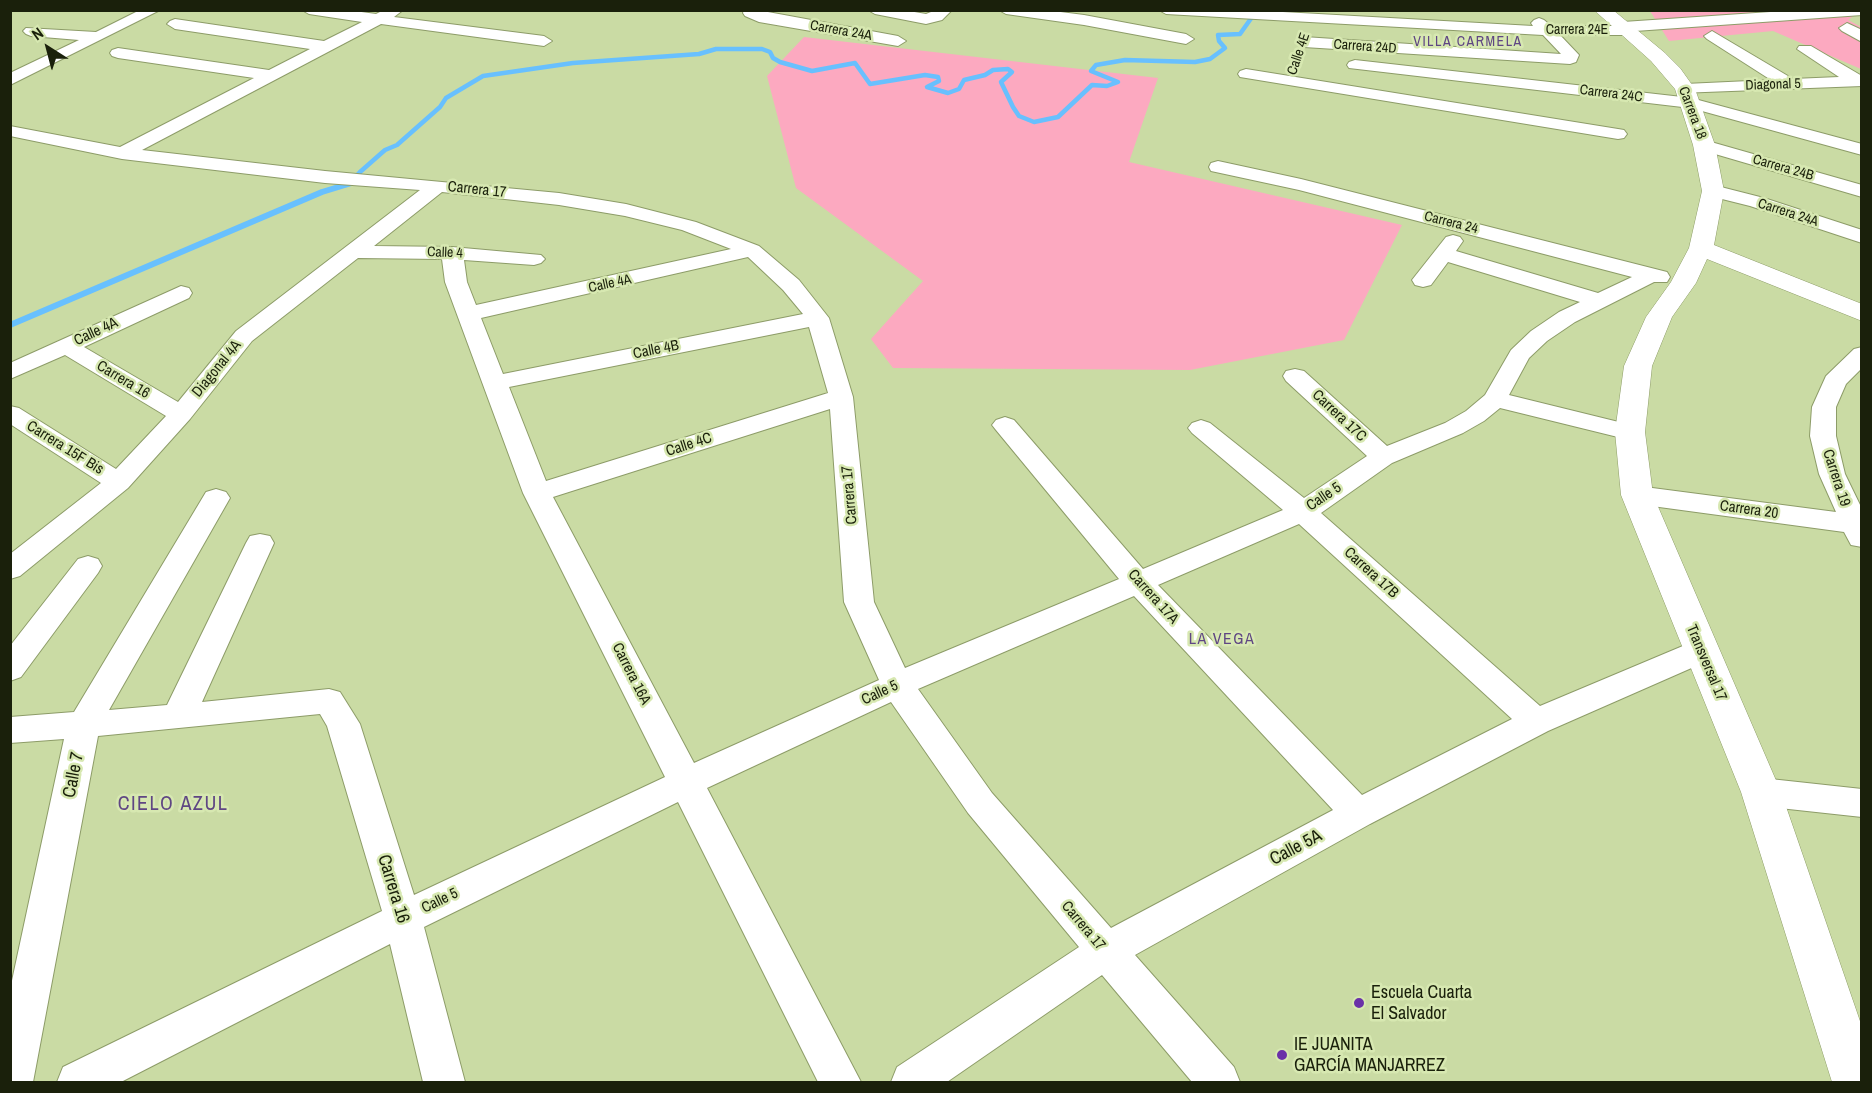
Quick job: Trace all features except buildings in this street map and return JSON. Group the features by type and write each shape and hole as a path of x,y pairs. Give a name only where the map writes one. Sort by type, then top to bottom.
{"street":[{"path":"10,80 100,38 153,10"},
{"path":"309,10 544,41"},
{"path":"122,153 396,10"},
{"path":"874,10 926,19 941,14"},
{"path":"1006,10 1084,20 1186,39"},
{"name":"Carrera 18","path":"1602,10 1673,72 1688,96 1704,145 1713,191 1701,248"},
{"path":"1687,10 1789,84"},
{"path":"1148,49 1158,34 1168,11"},
{"name":"Carrera 24E","path":"1168,11 1262,17 1311,15 1427,18 1546,31 1709,28 1859,11"},
{"name":"Carrera 24A","path":"752,12 759,17 898,41"},
{"path":"1528,12 1546,31"},
{"name":"Calle 4E","path":"1290,92 1311,15"},
{"path":"1413,100 1421,72 1427,18"},
{"path":"176,24 325,46"},
{"path":"1847,28 1862,37"},
{"name":"Carrera 24D","path":"1304,42 1570,60 1571,55 1546,31"},
{"path":"31,32 100,38"},
{"path":"1804,49 1860,82"},
{"path":"118,53 270,75"},
{"name":"Carrera 24C","path":"1355,65 1688,96 1740,115 1862,150"},
{"path":"1246,75 1290,92 1413,100 1618,134"},
{"name":"Diagonal 5","path":"1688,96 1789,84 1860,82"},
{"name":"Carrera 17","path":"10,131 122,153 325,177 559,199 626,210 689,226 752,250 791,285 818,318 841,397 860,602 897,685 980,803 1219,1083"},
{"name":"Carrera 24B","path":"1704,145 1861,191"},
{"name":"Carrera 24","path":"1218,167 1466,226 1667,279"},
{"name":"Diagonal 4A","path":"17,556 119,482 181,414 244,336 356,252 438,186"},
{"name":"Carrera 24A","path":"1713,191 1757,202 1862,237"},
{"path":"1803,217 1861,191"},
{"path":"1423,280 1466,226"},
{"path":"1701,248 1862,313"},
{"name":"Transversal 17","path":"1701,248 1667,279 1659,317 1638,366 1630,432 1637,495 1761,792 1856,1083"},
{"name":"Calle 4A","path":"468,314 676,269 752,250"},
{"name":"Calle 4","path":"356,252 452,253 534,259"},
{"name":"Carrera 16A","path":"452,253 456,282 537,493 840,1083"},
{"path":"1442,255 1600,301"},
{"name":"Calle 5","path":"78,1083 403,919 687,782 897,685 1303,512 1383,457 1454,428 1474,416 1495,399 1519,356 1539,336 1567,317 1600,301 1667,279"},
{"name":"Calle 4A","path":"10,372 181,293"},
{"name":"Calle 4B","path":"494,383 818,318"},
{"name":"Carrera 16","path":"66,346 181,414"},
{"name":"Carrera 19","path":"1859,530 1832,474 1823,436 1824,407 1835,381 1862,354"},
{"name":"Carrera 17C","path":"1295,376 1383,457"},
{"name":"Calle 4C","path":"537,493 841,397"},
{"path":"1495,399 1630,432"},
{"name":"Carrera 15F Bis","path":"10,413 119,482"},
{"name":"Carrera 17A","path":"1005,425 1139,583 1358,814"},
{"name":"Carrera 17B","path":"1202,428 1303,512 1536,722"},
{"name":"Carrera 20","path":"1637,495 1859,530"},
{"name":"Calle 7","path":"12,1083 84,724 216,498"},
{"path":"10,730 178,717 260,543"},
{"path":"10,669 88,566"},
{"name":"Calle 5A","path":"912,1083 1105,951 1358,814 1536,722 1701,651"},
{"name":"Carrera 16","path":"178,717 329,701 343,724 403,919 444,1083"},
{"path":"1761,792 1862,803"}],"shaded area":[{"path":"1650,11 1860,11 1848,20 1861,27 1861,69 1773,31 1669,41"},
{"path":"804,37 1158,78 1129,162 1402,225 1344,340 1190,370 893,368 871,339 923,281 796,188 767,76"}],"waterway":[{"path":"359,176 360,172 385,150 397,145 440,107 446,98 483,76 573,63 699,54 716,49 762,49 770,52 773,58 780,62 812,71 855,63 870,84 925,75 938,77 939,81 927,87 948,93 959,89 964,80 985,75 993,70 1008,69 1012,72 1001,82 1013,107 1019,116 1034,122 1058,117 1092,85 1107,86 1118,82 1091,71 1096,65 1125,60 1195,62 1210,59 1225,48 1219,41 1218,35 1240,34 1257,10"},
{"path":"10,325 322,192 358,181 359,174"}],"place":[{"name":"Escuela Cuarta El Salvador","path":"1359,1003"},
{"name":"IE JUANITA GARCÍA MANJARREZ","path":"1282,1055"}],"district":[{"name":"VILLA CARMELA","path":"1468,42"},
{"name":"LA VEGA","path":"1222,640"},
{"name":"CIELO AZUL","path":"173,805"}]}
